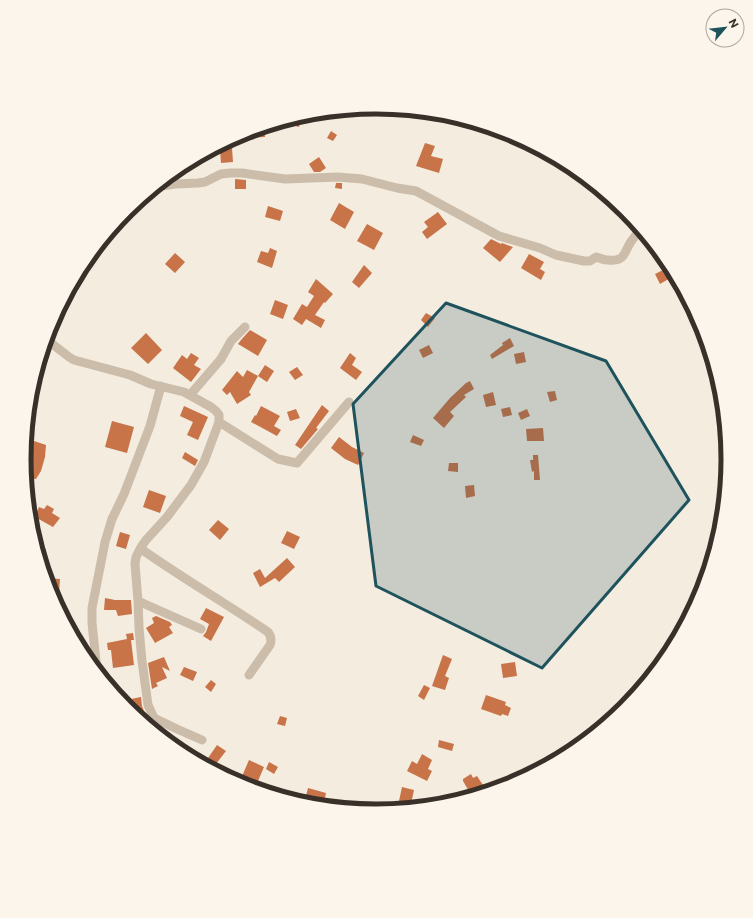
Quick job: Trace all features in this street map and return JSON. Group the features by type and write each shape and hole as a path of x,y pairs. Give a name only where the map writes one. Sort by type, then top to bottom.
{"street":[{"path":"166,185 205,182 221,174 230,173 242,173 285,179 338,177 362,179 416,191 499,236 540,248 556,255 584,261 590,261 596,257 599,259 619,259 623,256 638,233"},
{"path":"190,395 221,359 232,341 245,327"},
{"path":"51,343 74,360 130,375 151,384 178,390 190,395 216,411 219,415 220,422 204,462 191,485 167,517 141,547 136,557 135,564 142,661 148,705 154,718 160,722 202,740"},
{"path":"96,661 92,608 105,542 112,519 124,494 150,426 161,386"},
{"path":"220,422 278,459 297,463 349,402"},
{"path":"141,547 170,569 194,583 268,632 272,641 249,675"},
{"path":"138,602 201,629"}],"highlighted area":[{"path":"446,303 606,361 689,500 542,668 376,586 353,404"}],"building":[{"path":"301,122 299,127 290,124"},
{"path":"331,131 337,135 333,141 327,138"},
{"path":"265,132 265,137 250,138"},
{"path":"425,143 435,146 431,156 443,159 439,173 416,166"},
{"path":"232,148 233,162 221,163 220,151"},
{"path":"319,157 326,168 320,172 314,172 309,164"},
{"path":"235,179 246,180 246,189 235,189"},
{"path":"336,183 342,183 342,189 335,188"},
{"path":"339,203 354,212 345,229 330,220"},
{"path":"268,206 283,211 280,221 265,217"},
{"path":"438,212 447,224 427,239 422,232 428,227 424,222"},
{"path":"367,224 383,233 374,250 357,241"},
{"path":"491,239 501,244 502,243 513,247 500,262 483,248"},
{"path":"270,248 277,251 272,268 257,262 261,251 268,253"},
{"path":"175,253 185,262 175,273 165,264"},
{"path":"529,254 544,262 540,269 545,272 541,280 521,268"},
{"path":"364,265 372,273 359,288 352,282"},
{"path":"665,269 671,278 660,284 655,274"},
{"path":"316,279 333,294 325,303 324,302 315,315 325,320 321,328 306,319 302,325 293,319 302,304 307,307 314,296 308,292"},
{"path":"275,300 288,305 283,319 270,314"},
{"path":"426,313 435,318 428,327 421,320"},
{"path":"250,330 267,340 258,356 238,344"},
{"path":"146,333 162,350 148,364 131,348"},
{"path":"510,338 514,346 492,359 490,355 503,345 502,343"},
{"path":"429,345 433,353 423,358 419,350"},
{"path":"524,352 526,362 516,364 514,354"},
{"path":"191,353 199,358 194,365 201,369 191,382 173,368 182,355 187,359"},
{"path":"350,353 356,358 352,365 362,372 356,380 340,368"},
{"path":"265,365 274,371 267,382 258,376"},
{"path":"297,367 303,375 295,380 289,372"},
{"path":"247,370 258,376 249,392 251,395 237,404 230,392 227,395 222,390 237,371 243,377"},
{"path":"470,381 474,389 464,395 466,397 450,412 454,416 444,428 433,418 450,398"},
{"path":"555,391 557,400 550,402 547,392"},
{"path":"493,392 496,405 486,407 483,395"},
{"path":"322,405 329,411 316,428 318,429 301,449 295,445"},
{"path":"184,406 208,417 198,440 187,435 193,422 180,416"},
{"path":"261,406 280,416 274,426 281,430 277,436 251,422"},
{"path":"510,407 512,415 503,417 501,409"},
{"path":"296,409 300,418 290,421 287,412"},
{"path":"527,409 530,416 521,420 518,413"},
{"path":"112,421 134,427 127,453 105,447"},
{"path":"543,428 544,441 527,441 526,429"},
{"path":"413,435 424,440 421,446 410,442"},
{"path":"339,437 352,447 364,453 358,465 345,459 331,448"},
{"path":"32,440 46,445 45,457 41,471 36,479 32,479"},
{"path":"185,452 198,460 195,466 182,458"},
{"path":"533,455 538,455 540,480 534,480 534,471 532,472 530,460 533,460"},
{"path":"449,463 458,463 458,472 448,471"},
{"path":"474,485 475,496 466,498 465,486"},
{"path":"149,490 166,496 160,513 143,507"},
{"path":"47,505 54,509 52,513 60,518 53,527 37,518 36,515 39,507 44,509"},
{"path":"218,520 229,529 220,540 209,530"},
{"path":"287,531 300,537 294,549 281,543"},
{"path":"120,532 130,535 126,549 116,546"},
{"path":"43,549 46,549 46,558"},
{"path":"287,558 295,567 279,582 275,578 260,587 253,573 260,569 265,578"},
{"path":"52,578 60,579 59,593 57,591"},
{"path":"105,598 115,600 131,600 132,614 118,616 116,610 104,610"},
{"path":"206,608 224,617 211,641 203,636 209,624 200,619"},
{"path":"156,616 170,622 172,625 169,627 173,633 155,643 146,628 154,623 152,618"},
{"path":"133,633 134,640 131,640 134,665 113,668 111,650 108,650 107,643 127,639 126,634"},
{"path":"443,655 452,659 445,676 449,678 445,690 432,686"},
{"path":"164,657 170,671 162,667 167,678 156,683 158,686 152,689 148,663"},
{"path":"515,662 517,676 503,678 501,664"},
{"path":"184,667 197,672 193,681 180,675"},
{"path":"211,680 216,684 211,692 205,687"},
{"path":"424,685 430,688 424,700 418,696"},
{"path":"486,695 506,702 505,705 511,708 508,716 502,714 501,716 481,709"},
{"path":"141,697 142,706 146,716 132,703 129,699"},
{"path":"280,716 287,718 285,726 277,724"},
{"path":"439,740 454,744 452,751 438,747"},
{"path":"217,745 226,751 216,764 208,758"},
{"path":"422,754 432,760 428,769 432,771 427,781 407,771 412,761 417,764"},
{"path":"249,760 264,767 258,781 255,780 254,782 242,777"},
{"path":"269,762 278,767 274,774 266,769"},
{"path":"223,768 239,774 239,776"},
{"path":"471,774 473,778 477,776 483,785 469,792 463,779"},
{"path":"402,787 414,790 411,803 399,801"},
{"path":"308,788 326,793 324,801 306,797"}]}
